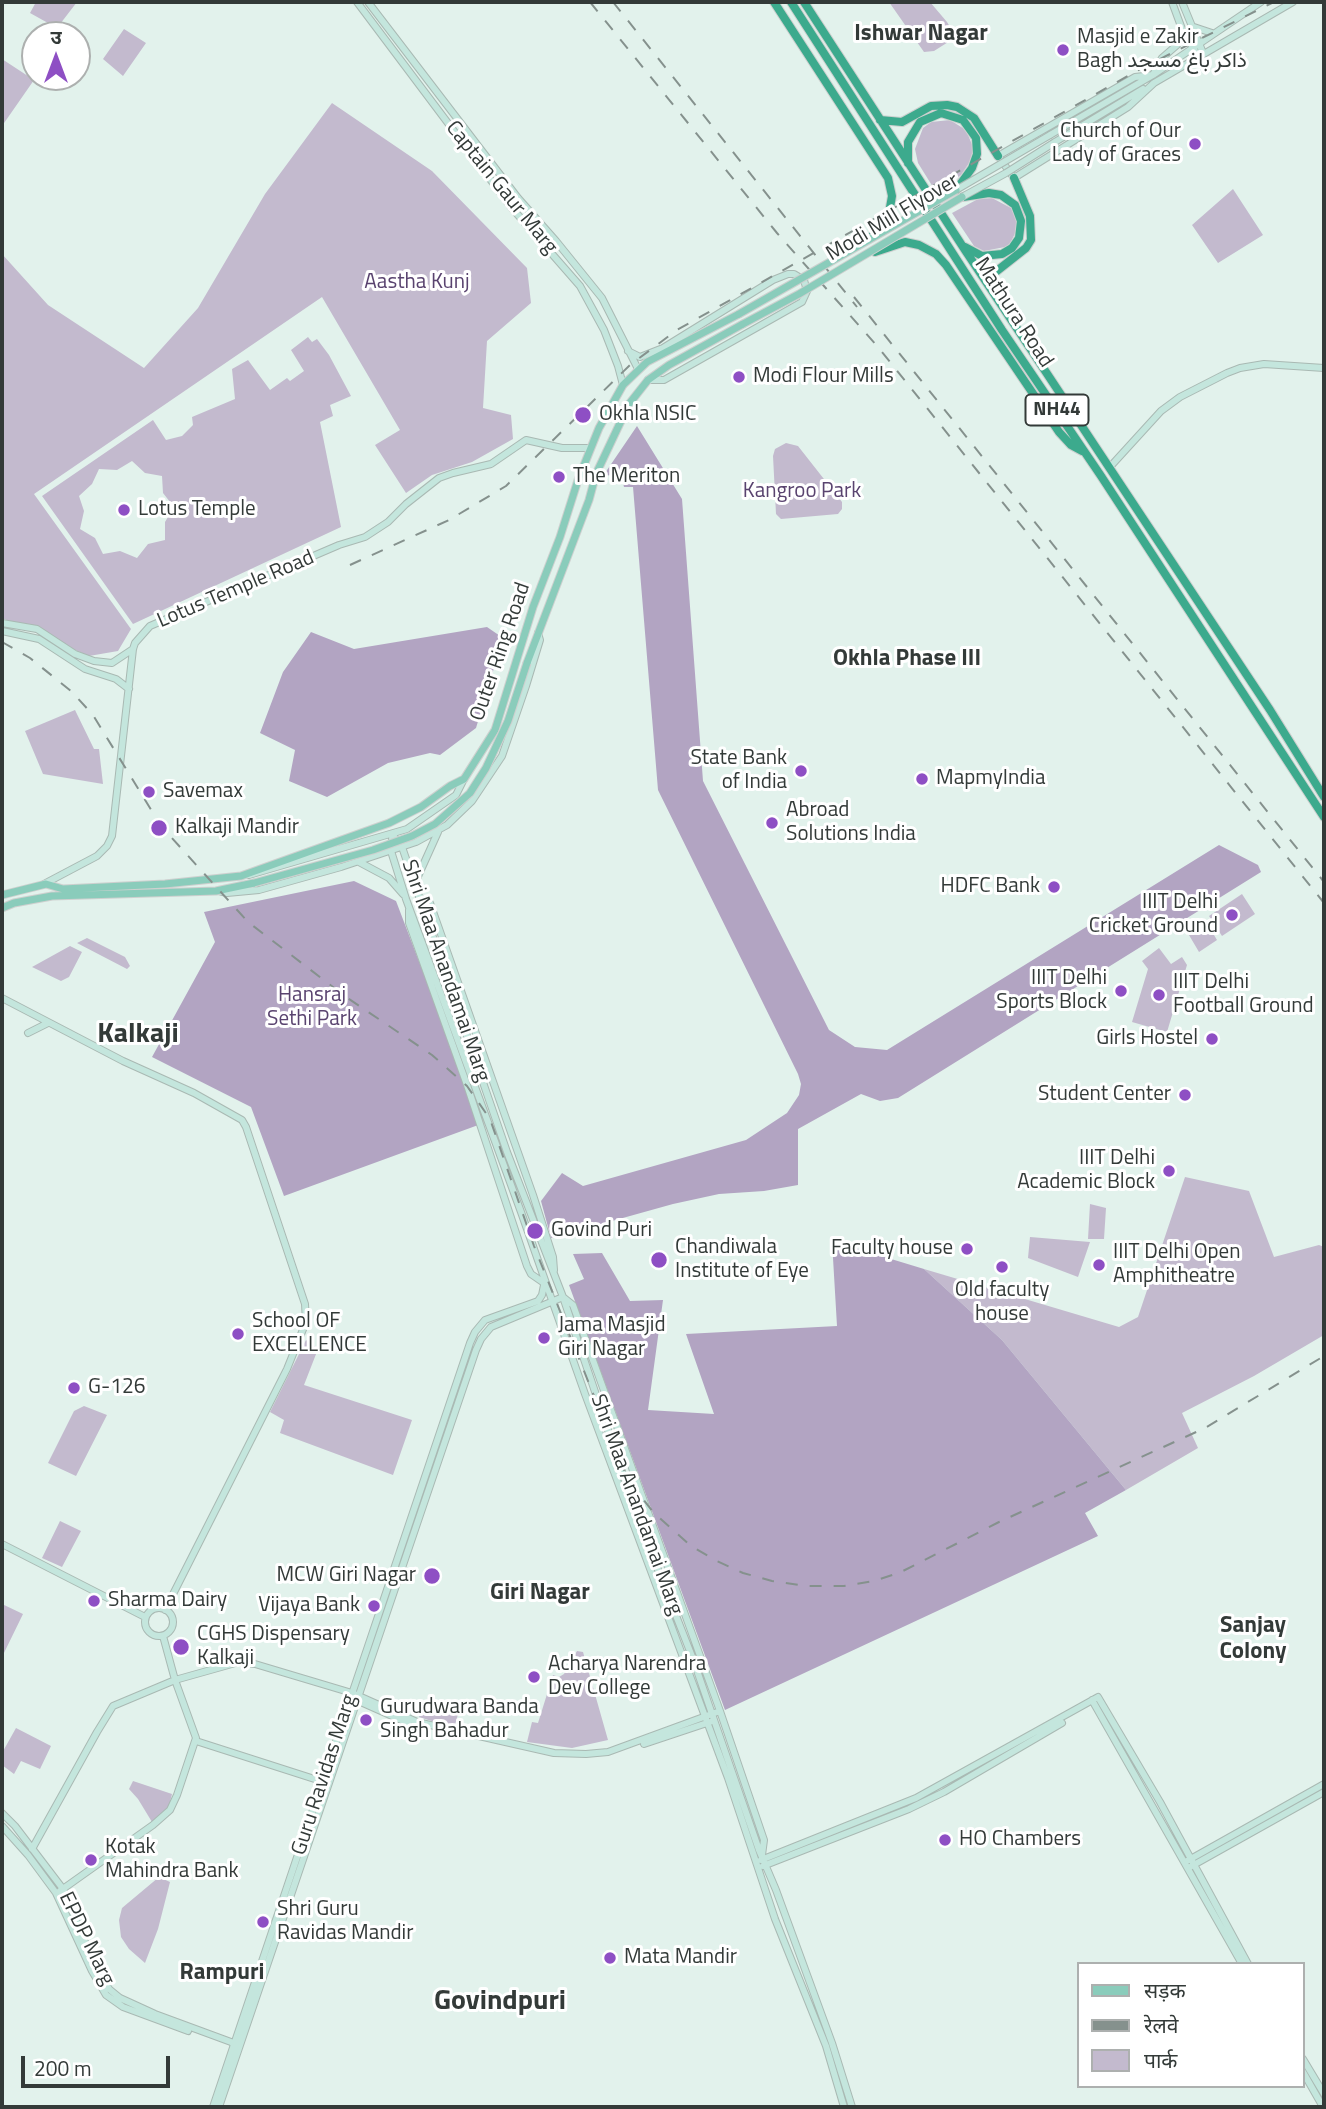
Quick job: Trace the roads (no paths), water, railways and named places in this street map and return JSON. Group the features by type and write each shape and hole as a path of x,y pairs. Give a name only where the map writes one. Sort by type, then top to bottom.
{"highway":[{"name":"Mathura Road","path":"790,2 1002,330 1087,454 1324,817"},
{"name":"Mathura Road","path":"804,2 1270,710 1324,797"},
{"path":"776,5 888,178 892,196 889,213 880,229 863,244"},
{"path":"880,120 902,122 931,106 957,107 974,118 998,156"},
{"path":"908,163 908,149 915,127 926,117 941,113 963,120 974,131 977,154 959,194 1001,195 1015,205 1020,215 1021,233 1012,248 997,256 982,256 962,245"},
{"path":"993,292 993,274 1026,248 1031,240 1030,216 1014,178"},
{"path":"862,257 884,247 905,242 919,245 936,254 1059,432 1071,445 1087,454"}],"main road":[{"name":"Captain Gaur Marg","path":"357,2 511,207 580,286 604,330 623,385"},
{"name":"Captain Gaur Marg","path":"368,2 518,198 602,298 626,350 638,369"},
{"path":"1153,79 1162,58 1184,35 1172,2"},
{"path":"1182,2 1195,46"},
{"path":"1191,26 1212,33 1261,2"},
{"path":"1225,24 1153,79 1128,107 1014,178 998,156 1135,76 1153,79 1293,2"},
{"path":"1182,29 1200,54"},
{"name":"Modi Mill Flyover","path":"647,362 789,287 863,244 1006,173 1153,79"},
{"name":"Modi Mill Flyover","path":"648,380 681,358 862,257 959,194"},
{"path":"626,350 640,357 773,280 794,274 804,280 807,291 802,302 664,380 648,380"},
{"path":"647,362 654,351"},
{"name":"Outer Ring Road","path":"2,895 44,884 63,889 165,884 241,876 390,823 464,779 495,730 533,607 590,448 623,385 647,362"},
{"path":"1109,468 1161,411 1180,397 1227,373 1264,363 1324,368"},
{"name":"Outer Ring Road","path":"216,891 254,883 412,836 435,824 470,793 486,768 508,721 537,631 604,454 629,404 648,380"},
{"name":"Lotus Temple Road","path":"133,649 142,633 159,621 339,545 365,537 388,522 405,504 439,478 453,472 491,464 526,439 562,449 590,448"},
{"path":"2,623 37,629 75,654 93,661 112,663 133,649"},
{"path":"2,631 39,639 85,669 116,679 129,689"},
{"path":"2,908 52,896 216,891 227,894 259,890 358,862 439,831 472,800 502,756 539,644 537,631"},
{"path":"44,884 97,856 112,836 133,649"},
{"path":"241,876 257,874 408,829 456,795 464,779"},
{"path":"436,811 436,822 446,825"},
{"path":"415,884 439,831"},
{"name":"Shri Maa Anandamai Marg","path":"392,834 402,847 419,897 430,903 551,1250 554,1274 637,1516 693,1659 709,1719 777,1925 826,2046 844,2107"},
{"name":"Shri Maa Anandamai Marg","path":"392,834 391,851 406,899 521,1212 544,1283 709,1719 736,1783 832,2043 852,2107"},
{"path":"327,853 333,863 328,870"},
{"path":"358,862 389,878 406,899"},
{"path":"409,906 409,923 467,1085 527,1266 531,1274 544,1283"},
{"path":"2,999 123,1061 194,1093 242,1121 304,1304 306,1322 286,1369 165,1610"},
{"path":"28,1034 49,1023"},
{"name":"Guru Ravidas Marg","path":"213,2107 326,1783 352,1695 475,1332 491,1316 540,1299 544,1283"},
{"path":"563,1297 573,1305 701,1656 764,1840 764,1860"},
{"name":"Guru Ravidas Marg","path":"352,1695 481,1339 497,1323 563,1297"},
{"path":"2,1544 145,1617"},
{"path":"154,1608 165,1610 170,1614 173,1624 170,1631 163,1636 156,1636 148,1632 145,1617 154,1608"},
{"path":"59,1891 170,1810 196,1741 163,1636"},
{"path":"693,1659 701,1656"},
{"path":"32,1849 111,1709 119,1702 175,1680 243,1661 352,1695 406,1718 454,1733 540,1751 586,1755 615,1750 721,1714"},
{"path":"757,1865 764,1860 944,1792 1095,1702 1160,1802 1241,1962"},
{"path":"196,1741 326,1783"},
{"path":"736,1783 744,1780"},
{"path":"1189,1863 1324,1784"},
{"path":"1189,1863 1324,1792"},
{"name":"EPDP Marg","path":"2,1813 32,1849 59,1891 109,1989 120,1998 155,2014 236,2046"},
{"name":"EPDP Marg","path":"2,1826 59,1891"},
{"path":"1189,1863 1247,1962"},
{"name":"Guru Ravidas Marg","path":"219,2107 236,2046"},
{"path":"1305,2062 1324,2094"},
{"path":"1305,2076 1323,2107"}],"railway":[{"path":"590,2 777,233 878,347 1324,903"},
{"path":"613,2 857,307"},
{"path":"350,565 449,520 506,486 630,365 677,330 1142,68 1274,2"},
{"path":"854,297 1324,882"},
{"path":"2,642 30,658 71,691 93,715 161,826 248,922 346,997 432,1055 467,1086 490,1119 534,1246 622,1466 634,1488 654,1513 691,1546 717,1561 743,1573 807,1586 844,1586 874,1581 901,1572 999,1522 1205,1428 1324,1356"}],"place":[{"name":"Masjid e Zakir Bagh ذاکر باغ مسجد","path":"1063,50"},
{"name":"Church of Our Lady of Graces","path":"1195,144"},
{"name":"Modi Flour Mills","path":"739,377"},
{"name":"Okhla NSIC","path":"583,415"},
{"name":"The Meriton","path":"559,477"},
{"name":"Lotus Temple","path":"124,510"},
{"name":"State Bank of India","path":"801,771"},
{"name":"MapmyIndia","path":"922,779"},
{"name":"Savemax","path":"149,792"},
{"name":"Abroad Solutions India","path":"772,823"},
{"name":"Kalkaji Mandir","path":"159,828"},
{"name":"HDFC Bank","path":"1054,887"},
{"name":"IIIT Delhi Cricket Ground","path":"1232,915"},
{"name":"IIIT Delhi Sports Block","path":"1121,991"},
{"name":"IIIT Delhi Football Ground","path":"1159,995"},
{"name":"Girls Hostel","path":"1212,1039"},
{"name":"Student Center","path":"1185,1095"},
{"name":"IIIT Delhi Academic Block","path":"1169,1171"},
{"name":"Govind Puri","path":"535,1231"},
{"name":"Faculty house","path":"967,1249"},
{"name":"Chandiwala Institute of Eye","path":"659,1260"},
{"name":"IIIT Delhi Open Amphitheatre","path":"1099,1265"},
{"name":"Old faculty house","path":"1002,1267"},
{"name":"School OF EXCELLENCE","path":"238,1334"},
{"name":"Jama Masjid Giri Nagar","path":"544,1338"},
{"name":"G-126","path":"74,1388"},
{"name":"MCW Giri Nagar","path":"432,1576"},
{"name":"Sharma Dairy","path":"94,1601"},
{"name":"Vijaya Bank","path":"374,1606"},
{"name":"CGHS Dispensary Kalkaji","path":"181,1647"},
{"name":"Acharya Narendra Dev College","path":"534,1677"},
{"name":"Gurudwara Banda Singh Bahadur","path":"366,1720"},
{"name":"HO Chambers","path":"945,1840"},
{"name":"Kotak Mahindra Bank","path":"91,1860"},
{"name":"Shri Guru Ravidas Mandir","path":"263,1922"},
{"name":"Mata Mandir","path":"610,1958"}],"district":[{"name":"Ishwar Nagar","path":"921,34"},
{"name":"Okhla Phase III","path":"907,659"},
{"name":"Kalkaji","path":"138,1035"},
{"name":"Giri Nagar","path":"540,1593"},
{"name":"Sanjay Colony","path":"1253,1639"},
{"name":"Rampuri","path":"222,1973"},
{"name":"Govindpuri","path":"500,2002"}],"park label":[{"name":"Aastha Kunj","path":"417,283"},
{"name":"Kangroo Park","path":"802,492"},
{"name":"Hansraj Sethi Park","path":"312,1008"}]}
